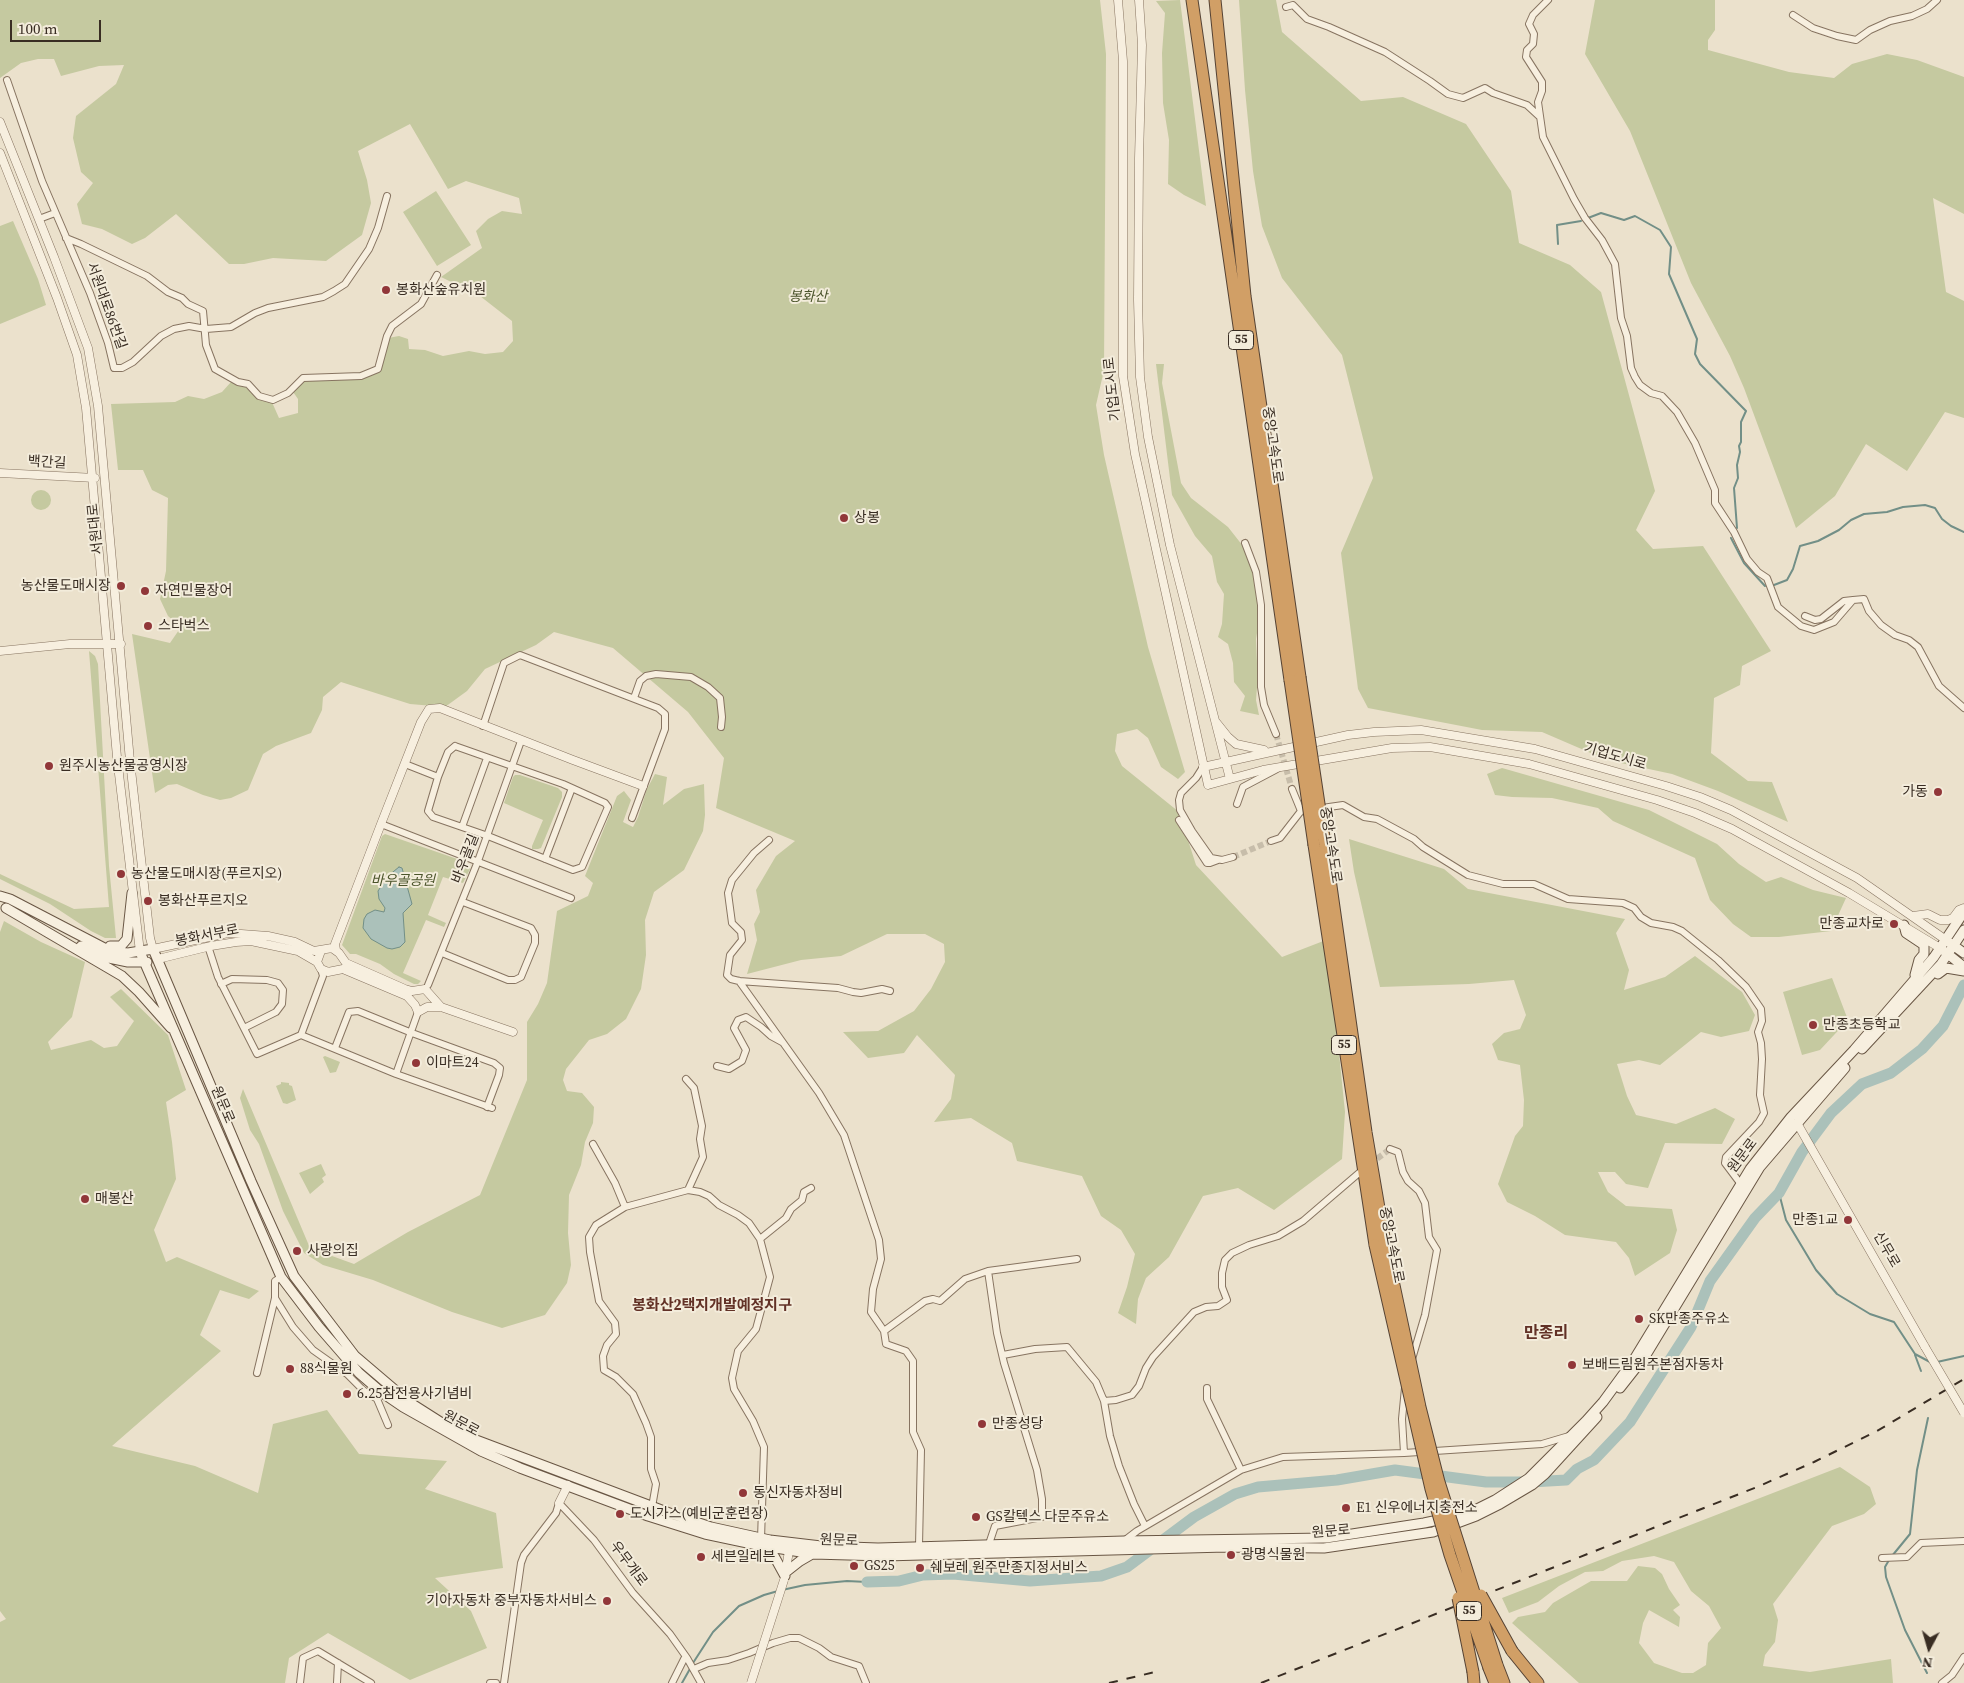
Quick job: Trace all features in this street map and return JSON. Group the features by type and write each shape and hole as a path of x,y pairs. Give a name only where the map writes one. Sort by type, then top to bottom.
{"highway":[{"name":"중앙고속도로","path":"1192,0 1319,845 1362,1106 1380,1244 1414,1422 1450,1555 1493,1666 1504,1683"},
{"name":"중앙고속도로","path":"1215,0 1245,296 1295,678"},
{"name":"중앙고속도로","path":"1380,1244 1436,1473 1462,1555 1493,1666 1495,1683"},
{"path":"1450,1555 1474,1677"},
{"path":"1462,1555 1485,1605 1512,1651 1538,1683"}],"main road":[{"path":"95,943 113,947 121,946 127,938 132,893"},
{"path":"0,896 10,899 110,951 128,953 153,949"},
{"path":"3,907 104,957 144,963 158,959"},
{"path":"3,907 122,976 139,992 178,1036"},
{"name":"원문로","path":"790,1547 918,1546 989,1548 1124,1545 1149,1540 1186,1544 1324,1548 1433,1532 1500,1504 1532,1485 1545,1474 1603,1402 1632,1361 1740,1183 1940,948 1964,912"},
{"path":"1904,925 1906,932 1924,945 1925,949 1919,960 1915,978"},
{"name":"원문로","path":"1575,1437 1646,1355 1760,1166 1794,1120 1941,964 1956,952 1964,930"},
{"name":"기업도시로","path":"1946,940 1956,952"},
{"path":"1940,948 1956,952 1964,968"},
{"name":"원문로","path":"153,949 251,1181 294,1276 345,1344 374,1373 409,1402 442,1423 476,1440 648,1516 706,1534 790,1547 813,1554 884,1556 989,1548"},
{"name":"원문로","path":"140,952 281,1277 340,1351 379,1395 481,1451 759,1542"},
{"path":"1884,1026 1892,1022 1943,969 1964,971"},
{"path":"759,1542 774,1556 785,1576 800,1561 813,1554"},
{"name":"원문로","path":"1124,1545 1142,1549 1186,1544"}],"street":[{"name":"기업도시로","path":"1118,0 1123,61 1123,376 1135,454 1208,785"},
{"name":"기업도시로","path":"1139,0 1142,45 1139,168 1140,377 1148,437 1170,545 1230,778"},
{"path":"1548,0 1533,15 1529,24 1534,34 1533,44 1527,50 1526,57 1542,82 1542,91 1538,102 1543,137 1561,175 1585,218 1610,252 1615,264 1621,318 1627,336 1634,377 1640,385 1651,393 1662,396 1677,412 1695,443 1715,490 1716,503 1734,532 1746,559 1758,572 1767,578 1778,606 1801,626 1814,630 1834,622 1853,600"},
{"path":"1793,15 1813,28 1856,40 1870,30 1890,21 1912,16 1927,9 1938,0"},
{"path":"1286,7 1293,5 1307,19 1385,52 1448,94 1464,98 1485,88 1493,93 1527,105 1541,118"},
{"name":"서원대로86번길","path":"8,80 55,213 90,292 108,343 114,368 122,368 133,362 161,336 174,329 189,326 206,329 231,327 268,308 323,297 345,284 369,249 378,228 387,196"},
{"name":"서원대로","path":"0,122 88,348 98,406 103,478 121,644 131,771 150,938 153,949"},
{"name":"서원대로","path":"0,154 29,224 77,356 86,408 106,644 140,952"},
{"path":"29,224 55,213"},
{"name":"서원대로86번길","path":"66,238 147,276 168,292 204,311 206,345 214,369 238,382 248,384 259,396 273,400 288,393 303,378 361,376 378,369 387,336 392,326 421,304 437,274"},
{"name":"백간길","path":"0,473 103,478"},
{"path":"1245,543 1256,572 1261,605 1261,687 1264,705 1276,734"},
{"path":"1805,616 1815,620 1821,619 1844,601 1864,599 1869,611 1881,625 1895,634 1910,640 1918,648 1939,686 1964,708"},
{"path":"0,651 70,644 121,644"},
{"path":"483,726 504,663 520,655 658,708 666,717 664,729 632,818"},
{"path":"634,698 640,681 646,676 656,674 691,677 708,687 720,698 721,727"},
{"path":"301,1035 320,969 332,950 421,722 429,709 440,708 521,741 643,786"},
{"path":"1214,718 1228,737 1236,744 1252,749 1274,750"},
{"name":"기업도시로","path":"1203,767 1348,735 1421,730 1535,749 1700,797 1731,810 1857,878 1946,940"},
{"name":"바우골길","path":"426,991 463,902 521,741"},
{"path":"460,746 487,758 512,766 601,800 608,807 582,867 573,870 488,836 433,817 428,811 438,777 448,752 452,747 460,746"},
{"path":"1196,778 1208,785 1230,778 1281,767 1392,748 1430,747 1529,764 1657,800 1732,829 1904,925 1940,948"},
{"path":"462,827 487,758"},
{"path":"405,764 438,777"},
{"path":"1203,767 1196,778 1181,793 1179,800 1180,810 1206,852 1211,858 1219,860"},
{"path":"1237,804 1243,787 1281,767"},
{"path":"545,859 572,788"},
{"path":"1292,789 1301,811"},
{"path":"1271,841 1280,838 1301,811 1343,805 1364,818 1377,818 1414,839 1423,847 1468,875 1503,884 1534,884 1568,899 1623,904 1634,908 1641,917 1651,923 1673,927 1682,932 1718,960 1746,987 1761,1009 1762,1022 1758,1032 1761,1043 1760,1095 1764,1113 1759,1122 1726,1157 1725,1163 1740,1183"},
{"path":"1179,820 1207,862 1210,863 1233,857"},
{"path":"381,824 571,898"},
{"path":"769,840 754,853 732,880 728,893 732,923 741,932 742,940 730,955 727,975 731,980 838,988 861,993 882,989 890,990"},
{"path":"442,953 508,980 515,980 521,977 535,943 531,928 463,902"},
{"path":"1913,916 1928,914 1940,920 1948,920 1964,908"},
{"name":"봉화서부로","path":"153,949 208,936 240,933 268,936 295,942 310,949 332,950"},
{"name":"봉화서부로","path":"158,959 208,946 236,942 263,943 298,951 320,969 334,971 343,969 407,996 419,1007"},
{"path":"208,946 221,984 258,1054 301,1035 396,1074 490,1107 499,1075 500,1068 494,1063 354,1010 349,1012 335,1048"},
{"path":"332,950 340,964 334,971"},
{"path":"332,950 350,965 409,991 426,991 441,1006"},
{"path":"221,984 232,979 267,980 278,983 283,990 282,1004 276,1012 244,1028"},
{"path":"739,981 819,1093 844,1135 855,1166 878,1240 881,1260 873,1289 871,1312 884,1331 886,1344 906,1351 913,1361 913,1432 921,1450 918,1546"},
{"path":"396,1074 412,1033 419,1007 413,996 426,991"},
{"path":"419,1007 431,1002 426,991"},
{"path":"419,1007 441,1006 513,1032"},
{"path":"717,1066 729,1069 742,1061 746,1050 734,1028 738,1020 746,1017 770,1036 783,1042"},
{"path":"686,1079 694,1088 702,1126 700,1139 703,1157 688,1190"},
{"name":"신무로","path":"1794,1120 1805,1134 1964,1413"},
{"path":"593,1144 615,1184 625,1207"},
{"path":"1390,1149 1398,1152 1403,1172 1408,1181 1419,1191 1425,1203 1429,1237 1437,1250 1425,1315 1405,1383 1402,1418 1404,1452"},
{"path":"1104,1401 1116,1400 1132,1394 1139,1386 1146,1368 1153,1357 1194,1312 1206,1307 1218,1306 1227,1300 1222,1287 1222,1272 1225,1260 1232,1253 1249,1245 1278,1236 1303,1221 1359,1173"},
{"path":"760,1239 786,1218 791,1209 802,1200 804,1192 811,1188"},
{"path":"652,1507 656,1484 651,1468 651,1437 633,1394 616,1377 604,1370 603,1356 607,1345 616,1334 615,1323 599,1301 589,1237 596,1225 625,1207 688,1190 709,1196 719,1205 750,1223 760,1239 770,1277 756,1329 738,1351 732,1378 734,1389 753,1421 764,1447 759,1542"},
{"path":"884,1331 925,1301 933,1299 940,1301 964,1279 988,1271 1077,1259"},
{"path":"988,1271 997,1333 1011,1388 1037,1470 1042,1499 1042,1516 995,1526 989,1548"},
{"path":"257,1373 275,1298 275,1281 281,1277"},
{"path":"275,1298 294,1327 313,1350 347,1374 363,1390 379,1395 388,1425"},
{"path":"1003,1355 1067,1346 1096,1382 1104,1401 1110,1436 1119,1466 1145,1526"},
{"path":"1207,1388 1207,1399 1241,1470"},
{"path":"1124,1545 1145,1526 1241,1470 1283,1457 1542,1444 1575,1437"},
{"path":"504,1683 521,1563 524,1555 556,1512 569,1481"},
{"name":"우무개로","path":"559,1503 594,1540 633,1593 670,1634 685,1659 694,1669"},
{"path":"1882,1558 1906,1557 1921,1543 1964,1540"},
{"path":"751,1683 785,1576 790,1547"},
{"path":"701,1683 694,1669 708,1663 728,1660 790,1638 799,1638 819,1648 831,1657 859,1666 866,1683"},
{"path":"300,1683 302,1658 318,1650 371,1683"},
{"path":"1942,1683 1952,1675 1964,1657"},
{"path":"672,1683 685,1659"},
{"path":"337,1683 338,1663"},
{"path":"490,1683 496,1683"}],"green space":[{"name":"봉화산","path":"0,0 1100,0 1106,54 1104,370 1096,405 1104,455 1148,647 1185,772 1178,779 1161,767 1148,738 1137,729 1117,734 1115,751 1122,766 1179,812 1196,865 1282,957 1326,940 1345,1112 1342,1159 1274,1210 1238,1188 1203,1196 1169,1257 1146,1278 1138,1299 1136,1324 1118,1313 1135,1254 1121,1230 1101,1216 1082,1176 1017,1161 1012,1143 971,1118 934,1122 951,1099 955,1075 917,1035 904,1053 868,1058 843,1032 878,1031 914,1011 931,989 945,962 944,944 925,934 887,934 841,956 801,960 747,974 757,940 754,924 760,912 756,890 776,856 795,841 716,808 724,758 688,712 613,648 554,632 536,645 485,669 467,691 445,707 410,704 341,682 323,697 322,710 311,733 276,746 263,754 248,790 231,798 220,800 177,784 168,785 155,793 132,634 170,643 181,627 168,616 160,599 166,571 168,498 152,490 143,470 118,470 111,404 175,402 188,396 204,399 222,392 231,382 246,387 271,400 279,418 298,413 298,399 291,389 304,379 375,371 388,338 399,336 408,339 409,349 425,350 443,356 469,351 485,354 503,352 513,341 512,321 480,296 441,277 482,248 476,231 488,219 502,211 522,214 519,198 466,181 448,189 410,124 358,151 367,180 371,203 362,235 326,261 273,258 244,264 229,264 176,214 145,238 132,244 102,229 82,224 77,204 93,183 81,172 73,138 76,116 116,84 124,65 99,66 61,76 54,59 38,59 21,63 0,78"},
{"path":"1180,0 1206,206 1184,195 1168,184 1169,140 1163,103 1162,53 1165,13 1156,1"},
{"path":"1239,0 1276,0 1282,32 1361,101 1403,97 1466,124 1511,191 1519,243 1570,265 1601,292 1655,491 1636,530 1653,549 1703,546 1771,651 1742,666 1740,685 1714,698 1711,753 1748,781 1772,782 1788,822 1718,791 1672,774 1607,760 1542,732 1482,730 1368,708 1358,689 1341,553 1373,478 1342,355 1282,278 1262,226 1253,171"},
{"path":"1595,0 1715,0 1715,30 1708,40 1708,50 1789,72 1834,78 1852,64 1887,54 1917,60 1964,77 1964,214 1933,198 1946,292 1964,301 1964,418 1945,412 1907,471 1866,444 1835,496 1796,528 1744,388 1730,356 1691,283 1630,131 1585,54"},
{"path":"436,191 471,245 437,266 403,212"},
{"path":"13,221 38,279 46,305 0,324 0,226"},
{"path":"1156,364 1164,364 1162,383 1181,483 1191,498 1228,527 1250,555 1260,615 1256,639 1257,663 1261,677 1257,687 1256,700 1259,715 1240,711 1245,696 1234,682 1233,663 1228,644 1218,637 1222,624 1224,594 1217,582 1212,556 1195,536 1172,495"},
{"path":"37,490 45,490 51,496 51,504 45,510 37,510 31,504 31,496"},
{"path":"89,651 95,656 98,664 109,866 116,938 105,938 91,931 50,904 0,879 0,874 74,909 109,907"},
{"path":"1502,768 1649,810 1717,844 1739,864 1766,882 1781,877 1813,890 1846,898 1831,931 1779,937 1751,937 1733,924 1710,900 1695,858 1613,821 1598,808 1552,798 1495,795 1487,774"},
{"path":"655,774 667,777 663,805 684,789 704,784 705,815 703,831 684,870 654,892 645,920 646,955 641,989 626,1019 607,1034 589,1040 566,1069 563,1080 567,1091 582,1093 594,1107 593,1123 585,1142 581,1165 569,1195 568,1233 571,1265 567,1283 545,1315 502,1328 452,1312 373,1280 323,1265 304,1253 283,1211 259,1144 250,1130 240,1098 243,1089 310,1248 354,1264 408,1232 480,1195 527,1080 527,1022 538,1004 547,983 557,911 588,896 593,883 585,876 617,796 624,791 631,800 623,822 633,827 647,789"},
{"path":"515,775 558,788 562,792 562,797 541,848 538,849 532,849 532,846 543,820 504,803"},
{"name":"바우골공원","path":"385,834 463,861 470,869 463,883 443,877 428,915 446,923 444,927 426,920 403,973 421,981 418,984 414,984 394,974 380,964 356,954 350,954 342,945 382,836"},
{"path":"1349,839 1444,869 1468,889 1625,919 1616,933 1629,970 1624,990 1665,977 1695,956 1742,992 1755,1015 1749,1031 1721,1037 1701,1032 1660,1065 1639,1060 1617,1064 1627,1096 1636,1115 1676,1124 1715,1108 1735,1119 1722,1144 1665,1143 1648,1188 1626,1184 1615,1172 1598,1172 1608,1192 1626,1206 1672,1209 1677,1230 1670,1253 1635,1276 1629,1258 1616,1242 1565,1235 1535,1216 1507,1202 1498,1184 1515,1136 1523,1126 1524,1100 1520,1065 1498,1060 1492,1044 1504,1033 1520,1029 1526,1015 1514,980 1469,984 1380,987 1354,872"},
{"path":"4,921 41,942 85,962 72,1017 48,1042 51,1050 91,1040 104,1048 117,1046 134,1021 110,997 121,989 168,1035 186,1090 166,1102 176,1179 154,1230 166,1262 177,1257 259,1291 249,1299 220,1290 200,1335 221,1351 112,1446 195,1466 258,1493 273,1424 327,1410 359,1454 447,1461 425,1489 496,1513 503,1568 435,1578 471,1611 487,1648 410,1680 328,1633 289,1658 285,1683 0,1683 0,1622 6,1619 0,1611 0,932"},
{"path":"1832,978 1848,1020 1820,1050 1802,1055 1783,992"},
{"path":"325,1056 340,1062 336,1072 330,1073 323,1057"},
{"path":"281,1082 289,1083 292,1086 296,1100 287,1104 283,1103 276,1086 281,1084"},
{"path":"321,1164 326,1175 322,1178 324,1182 310,1194 299,1173"},
{"path":"1840,1467 1870,1487 1876,1504 1864,1514 1832,1526 1773,1604 1778,1620 1775,1642 1765,1655 1763,1666 1810,1672 1891,1659 1893,1683 1579,1683 1512,1623 1518,1617 1545,1612 1553,1603 1591,1581 1627,1581 1638,1566 1655,1568 1662,1574 1680,1605 1673,1610 1680,1617 1679,1627 1649,1610 1643,1623 1639,1643 1654,1663 1682,1673 1693,1673 1706,1665 1708,1643 1721,1628 1709,1606 1691,1591 1674,1562 1654,1556 1622,1561 1603,1571 1585,1572 1559,1586 1538,1602 1509,1613 1502,1598"}],"water":[{"path":"399,867 402,868 412,904 403,913 405,942 400,947 392,949 371,939 363,928 364,919 367,914 375,910 384,912 385,908 379,899 378,891 388,876"}],"waterway":[{"path":"1588,218 1601,213 1624,220 1635,216 1660,230 1671,247 1669,274 1697,339 1695,354 1700,364 1746,411 1741,422 1741,442 1737,465 1738,478 1734,488 1737,528"},
{"path":"1558,244 1557,225 1581,221"},
{"path":"1774,585 1787,580 1793,569 1800,546 1818,541 1864,514 1925,505 1935,508 1942,519 1964,532"},
{"path":"1731,538 1744,563 1765,586"},
{"path":"867,1582 899,1581 923,1575 953,1574 1030,1581 1101,1576 1127,1567 1194,1517 1235,1494 1258,1487 1337,1480 1395,1470 1486,1482 1566,1480 1577,1469 1594,1460 1630,1422 1691,1327 1710,1281 1755,1218 1779,1193 1802,1152 1831,1113 1862,1084 1891,1073 1922,1049 1943,1026 1964,985"},
{"path":"1779,1193 1786,1220 1816,1270 1837,1294 1870,1314 1894,1322 1915,1354 1930,1362"},
{"path":"1915,1355 1921,1371"},
{"path":"1937,1362 1964,1356"},
{"path":"1892,1556 1910,1534 1917,1470 1928,1418"},
{"path":"1889,1560 1885,1567 1886,1577 1905,1630 1927,1673"},
{"path":"782,1590 805,1585 847,1581 867,1582"},
{"path":"693,1663 713,1632 739,1606 778,1591"},
{"path":"682,1683 691,1667"}],"tunnel":[{"path":"1276,734 1292,789"},
{"path":"1233,857 1271,841"},
{"path":"1370,1164 1390,1149"}],"railway":[{"path":"1261,1683 1757,1487 1877,1431 1964,1379"},
{"path":"1109,1683 1155,1672"}],"place":[{"name":"봉화산숲유치원","path":"386,290"},
{"name":"상봉","path":"844,518"},
{"name":"농산물도매시장","path":"121,586"},
{"name":"자연민물장어","path":"145,591"},
{"name":"스타벅스","path":"148,626"},
{"name":"원주시농산물공영시장","path":"49,766"},
{"name":"가동","path":"1938,792"},
{"name":"농산물도매시장(푸르지오)","path":"121,874"},
{"name":"봉화산푸르지오","path":"148,901"},
{"name":"만종교차로","path":"1894,924"},
{"name":"만종초등학교","path":"1813,1025"},
{"name":"이마트24","path":"416,1063"},
{"name":"매봉산","path":"85,1199"},
{"name":"만종1교","path":"1848,1220"},
{"name":"사랑의집","path":"297,1251"},
{"name":"SK만종주유소","path":"1639,1319"},
{"name":"보배드림원주본점자동차","path":"1572,1365"},
{"name":"88식물원","path":"290,1369"},
{"name":"6.25참전용사기념비","path":"347,1394"},
{"name":"만종성당","path":"982,1424"},
{"name":"동신자동차정비","path":"743,1493"},
{"name":"E1 신우에너지충전소","path":"1346,1508"},
{"name":"도시가스(예비군훈련장)","path":"620,1514"},
{"name":"GS칼텍스 다문주유소","path":"976,1517"},
{"name":"광명식물원","path":"1231,1555"},
{"name":"세븐일레븐","path":"701,1557"},
{"name":"GS25","path":"854,1566"},
{"name":"쉐보레 원주만종지정서비스","path":"920,1568"},
{"name":"기아자동차 중부자동차서비스","path":"607,1601"}],"district":[{"name":"봉화산2택지개발예정지구","path":"712,1306"},
{"name":"만종리","path":"1546,1334"}]}
